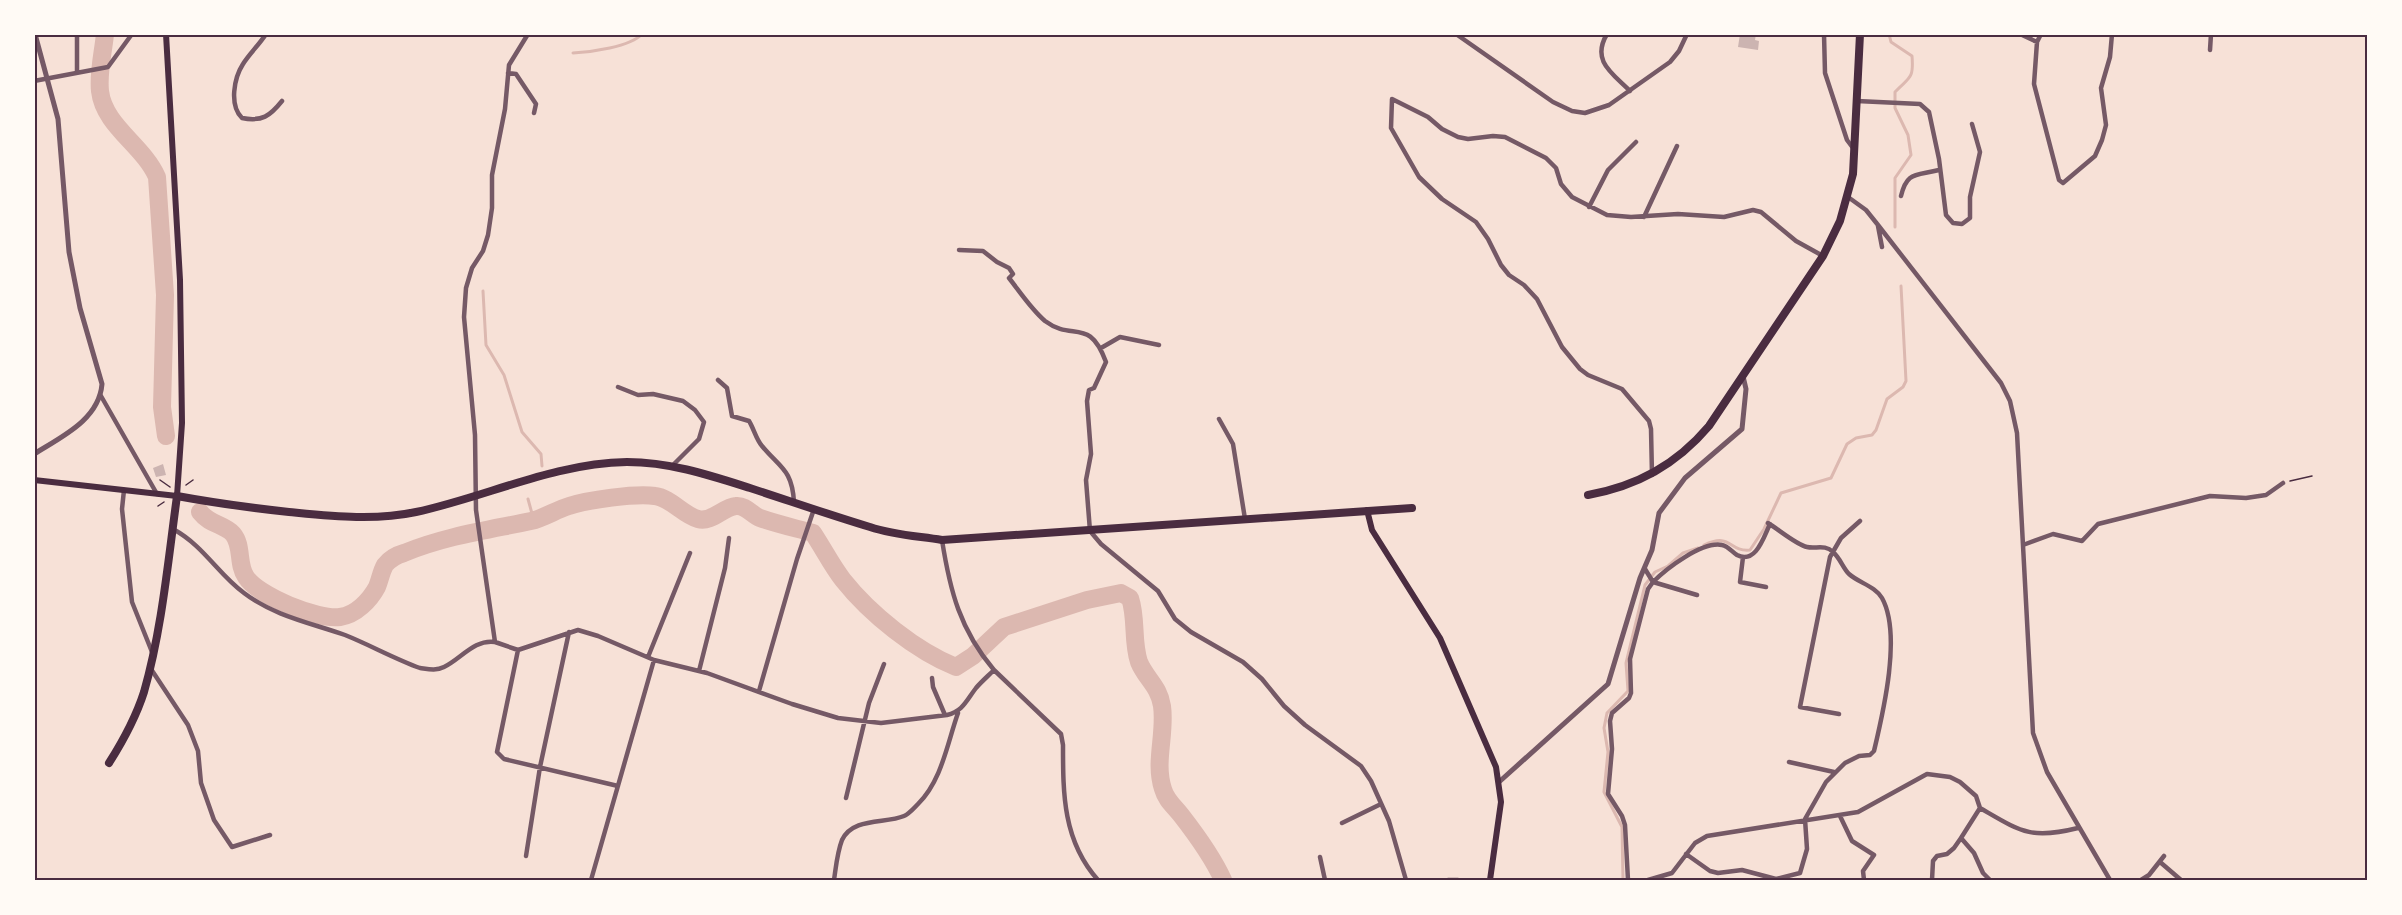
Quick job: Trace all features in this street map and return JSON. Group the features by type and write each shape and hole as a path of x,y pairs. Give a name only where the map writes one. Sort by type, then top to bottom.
{"highway":[{"path":"1588,495 1622,487 1652,475 1676,459 1694,443 1709,426 1823,256 1840,221 1853,174 1860,34"},
{"path":"109,763 135,715 150,666 177,496 223,504 353,517 405,514 475,497 572,468 628,462 673,465 888,532 942,540 1412,508"}],"main road":[{"path":"34,480 177,496 182,423 180,280 166,34"},
{"path":"1367,510 1372,530 1445,648 1496,767 1501,801 1490,880"}],"street":[{"path":"35,34 60,136 69,252 84,323 100,373 101,396 157,494"},
{"path":"77,34 77,72"},
{"path":"34,81 108,67 132,34"},
{"path":"266,34 240,69 234,102 236,110 242,117 260,120 273,112 282,101"},
{"path":"495,642 475,497 475,435 464,318 466,288 472,268 483,251 488,235 492,208 492,175 505,109 509,65 528,34"},
{"path":"1456,34 1553,102 1572,111 1585,113 1596,111 1630,91 1670,62 1688,34"},
{"path":"1607,34 1602,43 1601,59 1630,91"},
{"path":"1824,34 1825,73 1847,140 1854,150"},
{"path":"2020,34 2037,42"},
{"path":"2041,34 2037,42 2034,84 2048,146 2059,180 2063,183 2095,156 2102,140 2106,125 2101,88 2110,57 2112,34"},
{"path":"2210,50 2211,34"},
{"path":"508,73 516,75 536,104 534,113"},
{"path":"1652,475 1649,421 1622,389 1588,375 1580,369 1562,346 1537,299 1501,265 1488,239 1476,222 1442,199 1419,177 1391,128 1392,99 1428,117 1458,137 1468,139 1505,137 1546,158 1556,168 1561,184 1572,197 1607,215 1644,217 1678,214 1724,217 1753,210 1761,212 1796,242 1823,256"},
{"path":"1857,101 1920,104 1929,112 1946,214 1953,223 1967,222 1970,218 1970,197 1980,152 1972,124"},
{"path":"1589,207 1608,170 1636,142"},
{"path":"1644,217 1677,147"},
{"path":"1901,196 1904,183 1909,178 1939,170"},
{"path":"1848,197 1866,210 1878,225 2001,382 2010,401 2017,433 2032,733 2047,772 2110,880"},
{"path":"1878,225 1882,247"},
{"path":"959,250 983,251 997,262 1010,268 1013,274 1009,278 1047,322 1057,327 1083,332 1093,337 1101,348 1106,362 1094,388 1089,390 1087,401 1091,432 1091,454 1086,480 1090,531 1101,544 1158,591 1175,619 1191,632 1243,662 1305,725 1361,766 1389,821 1406,880"},
{"path":"1101,348 1120,338 1159,345"},
{"path":"1499,782 1608,684 1613,674 1640,578 1646,570 1659,513 1685,478 1742,429 1746,389 1743,376"},
{"path":"718,380 727,388 732,416 749,421 762,446 785,468 794,502"},
{"path":"618,387 638,395 653,394 683,400 695,410 704,423 699,439 673,465"},
{"path":"34,454 84,421 101,396"},
{"path":"1219,418 1233,444 1245,519"},
{"path":"2023,545 2053,534 2082,541 2098,524 2210,496 2246,498 2266,495 2283,483"},
{"path":"124,490 122,509 132,603 153,652"},
{"path":"759,690 814,509"},
{"path":"1839,714 1800,707 1830,557 1841,538 1860,521"},
{"path":"1628,880 1622,816 1611,800 1607,787 1612,748 1610,721 1612,713 1629,698 1631,693 1630,659 1648,589 1663,572 1688,555 1714,546 1724,545 1743,557 1754,554 1769,524 1806,547 1823,547 1833,551 1847,573 1876,591 1882,598 1888,614 1890,629 1889,682 1874,751 1870,755 1852,759 1834,772 1826,782 1805,819 1808,849 1800,880"},
{"path":"173,529 208,555 243,593 262,605 296,620 346,636 420,668 434,670 444,668 483,642 495,642 518,650 578,630 654,660 699,671 829,715 865,721 897,722 958,713"},
{"path":"699,671 725,568 729,538"},
{"path":"942,540 948,576 966,633 994,670 1060,734 1063,745 1065,814 1086,867 1098,880"},
{"path":"648,657 690,553"},
{"path":"1743,557 1740,582 1766,587"},
{"path":"1646,570 1653,581 1697,595"},
{"path":"526,856 540,767 569,632"},
{"path":"518,650 497,752 504,759 618,786"},
{"path":"591,880 654,660"},
{"path":"846,798 865,721 884,664"},
{"path":"150,666 188,725 198,751 201,783 213,820 232,847 270,835"},
{"path":"834,880 843,838 852,829 868,823 905,816 920,803 943,764 946,746 958,713 977,686 994,670"},
{"path":"932,678 933,687 945,716"},
{"path":"1789,762 1834,772"},
{"path":"1648,880 1672,873 1695,843 1707,836 1858,812 1927,774 1950,777 1960,782 1976,795 1980,808 2021,831 2055,834 2078,828"},
{"path":"1342,823 1381,804"},
{"path":"1932,880 1933,861 1937,856 1947,854 1954,848 1980,808"},
{"path":"1840,816 1852,841 1874,855 1863,872 1864,880"},
{"path":"1961,838 1974,853 1983,873 1990,880"},
{"path":"1686,854 1710,871 1718,873 1742,870 1776,879 1800,873"},
{"path":"1320,856 1325,880"},
{"path":"2141,880 2164,856"},
{"path":"2160,862 2181,880"},
{"path":"1448,880 1458,880"}],"path":[{"path":"2283,483 2312,477"}],"building":[{"path":"1740,34 1756,34 1755,40 1759,41 1758,50 1738,47"},
{"path":"163,464 166,475 156,477 153,468"}],"waterway":[{"path":"105,34 100,77 103,103 116,125 143,155 157,177 165,295 162,407 166,436"},
{"path":"573,53 620,45 642,34"},
{"path":"1889,34 1891,42 1912,56 1910,77 1895,92 1895,108 1908,135 1911,155 1895,178 1895,227"},
{"path":"1704,545 1725,541 1737,548 1750,550 1764,529 1781,493 1831,478 1847,444 1856,438 1872,435 1876,430 1887,399 1903,387 1906,381 1901,286"},
{"path":"483,291 486,345 504,375 522,432 541,454 542,466"},
{"path":"200,512 208,520 233,534 238,544 243,572 253,584 275,599 304,611 330,617 346,616 362,606 377,587 385,565 401,554 451,538 536,520 577,504 636,495 661,497 687,514 703,520 731,507 740,506 760,518 813,533 839,575 866,606 910,641 956,667 973,656 1004,627 1087,600 1121,593 1130,598 1139,662 1158,693 1162,706 1160,769 1164,793 1204,847 1223,880"},
{"path":"528,499 534,521"},
{"path":"1623,880 1622,827 1604,792 1608,752 1604,728 1607,713 1628,691 1626,663 1645,585 1655,572 1668,566 1683,553 1698,548"}]}
